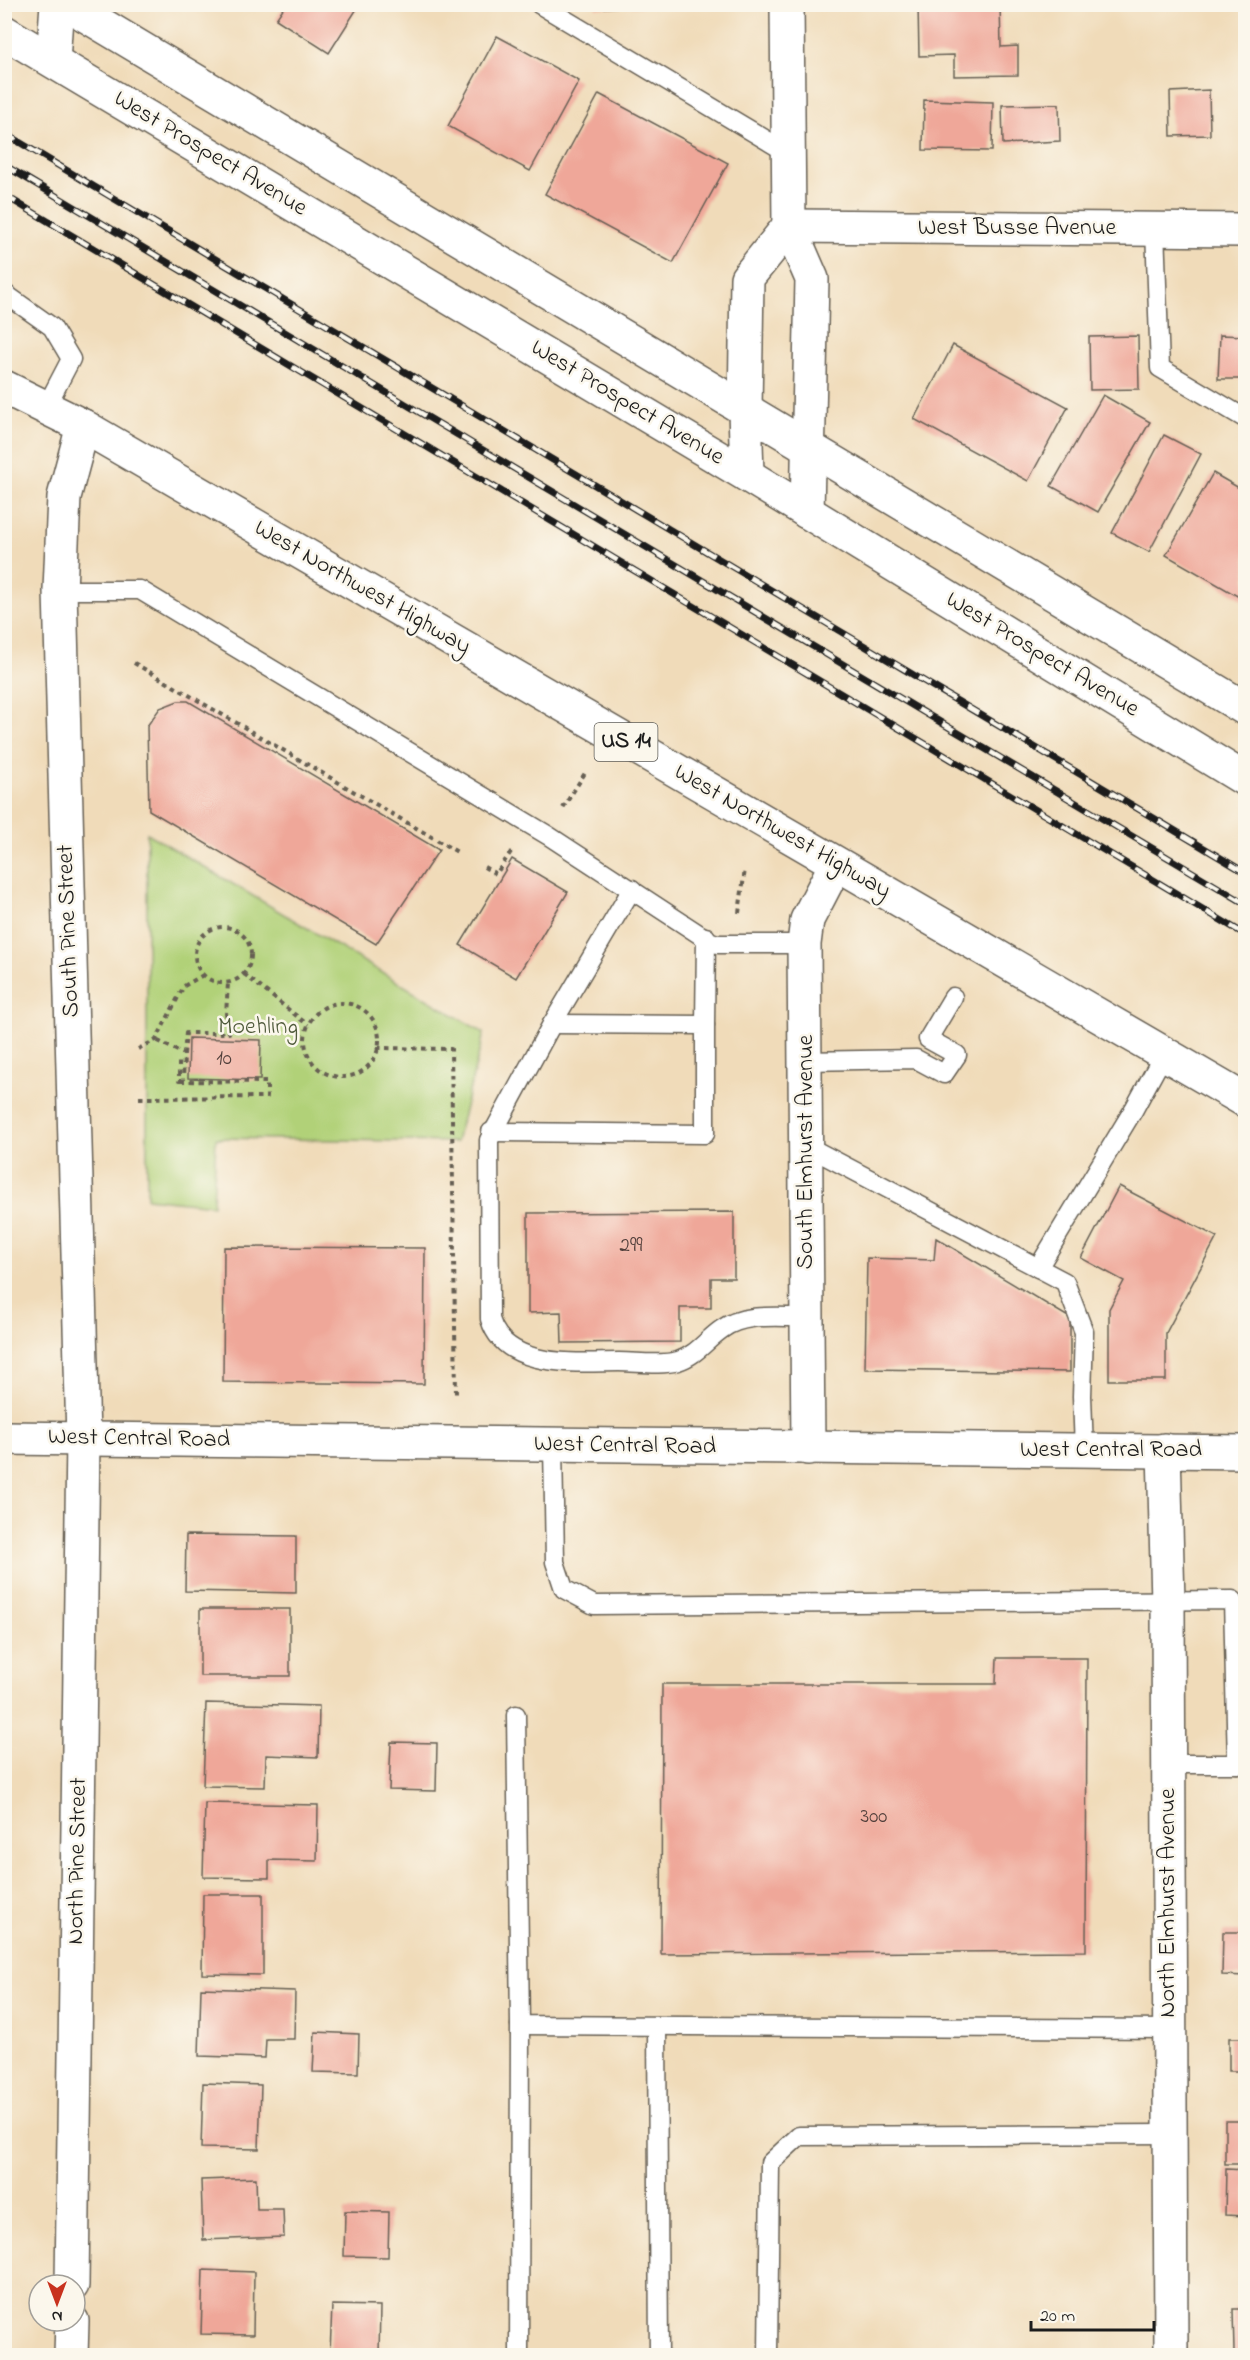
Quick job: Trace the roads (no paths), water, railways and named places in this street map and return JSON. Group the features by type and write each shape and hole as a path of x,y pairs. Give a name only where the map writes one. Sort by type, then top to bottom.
{"street":[{"path":"53,60 57,4"},
{"path":"67,4 1245,709"},
{"path":"787,4 789,226 812,279 807,512"},
{"name":"West Prospect Avenue","path":"4,32 747,475 1245,780"},
{"path":"747,475 745,410 747,278 789,226"},
{"name":"West Busse Avenue","path":"789,226 1245,230"},
{"name":"West Northwest Highway","path":"4,387 83,426 1245,1101"},
{"name":"South Pine Street","path":"83,426 64,497 60,590 83,1438"},
{"name":"South Elmhurst Avenue","path":"808,1448 804,944 807,920 836,864"},
{"name":"West Central Road","path":"4,1438 1245,1452"},
{"name":"North Pine Street","path":"72,2273 83,1438"},
{"name":"North Elmhurst Avenue","path":"1164,1450 1168,1602 1171,2355"},
{"path":"71,2355 72,2333"}],"lane":[{"path":"539,4 788,153"},
{"path":"1155,229 1160,368 1245,419"},
{"path":"4,293 52,327 71,359 46,407"},
{"path":"60,590 140,590 549,836 718,944 804,944"},
{"path":"632,889 552,1024 490,1136 490,1319 497,1336 511,1347 531,1357 551,1361 672,1362 690,1356 722,1329 741,1319 807,1317"},
{"path":"490,1136 705,1134 706,938"},
{"path":"916,1059 953,997"},
{"path":"552,1024 705,1025"},
{"path":"805,1061 916,1059 944,1074 957,1055 928,1039"},
{"path":"1038,1268 1134,1109 1164,1054"},
{"path":"805,1145 1065,1282 1084,1332 1082,1396 1084,1450"},
{"path":"553,1445 555,1562 564,1589 594,1605 1233,1600 1241,1764 1168,1764"},
{"path":"516,1715 520,2025 519,2355"},
{"path":"520,2025 1168,2029"},
{"path":"657,2026 659,2355"},
{"path":"768,2355 770,2163 799,2136 1170,2134"}],"railway":[{"path":"4,133 1246,873"},
{"path":"4,165 1246,904"},
{"path":"4,195 1246,935"}],"park label":[{"name":"Moehling","path":"258,1027"}]}
